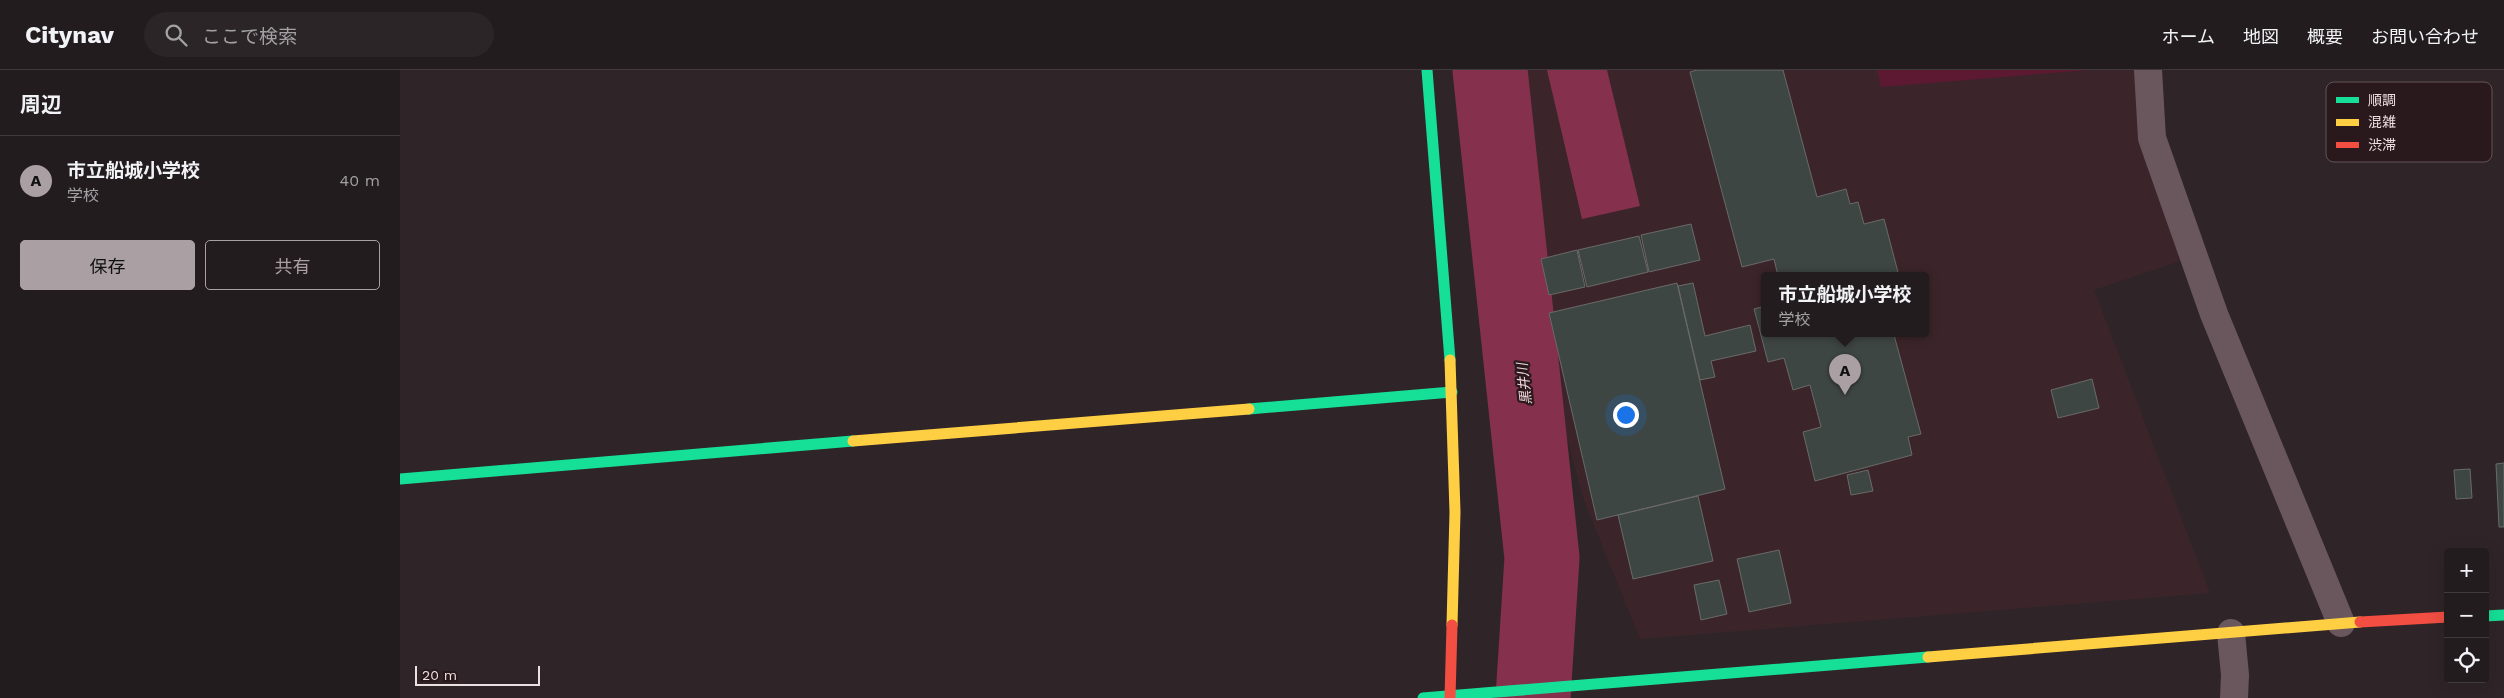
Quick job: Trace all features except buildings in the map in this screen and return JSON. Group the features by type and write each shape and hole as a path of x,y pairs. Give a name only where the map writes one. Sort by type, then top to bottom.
{"street":[{"path":"1427,70 1452,392 1455,512 1450,697"},
{"path":"2148,70 2152,138 2214,314 2341,623"},
{"path":"400,479 1452,392"},
{"path":"2489,616 2504,615"},
{"path":"1424,698 1578,687 2341,623 2444,618"},
{"path":"2231,633 2235,675 2234,698"}],"shaded area":[{"path":"1504,70 2139,70 2186,259 2094,290 2210,593 1640,639 1582,495 1530,294 1530,241"},
{"path":"1547,70 1607,70 1640,206 1582,219"},
{"path":"1877,70 2088,70 1881,87"}],"waterway":[{"name":"黒井川","path":"1490,70 1542,558 1533,698"}],"traffic: fast":[{"path":"1427,70 1450,360"},
{"path":"1249,409 1452,392"},
{"path":"400,479 853,441"},
{"path":"2489,616 2504,615"},
{"path":"1423,698 1928,657"}],"traffic: slow":[{"path":"1450,360 1455,512 1452,625"},
{"path":"853,441 1249,409"},
{"path":"1928,657 2360,622"}],"traffic: jam":[{"path":"2360,622 2444,617"},
{"path":"1450,698 1452,625"}],"place":[{"name":"市立船城小学校","path":"1845,395"}]}
